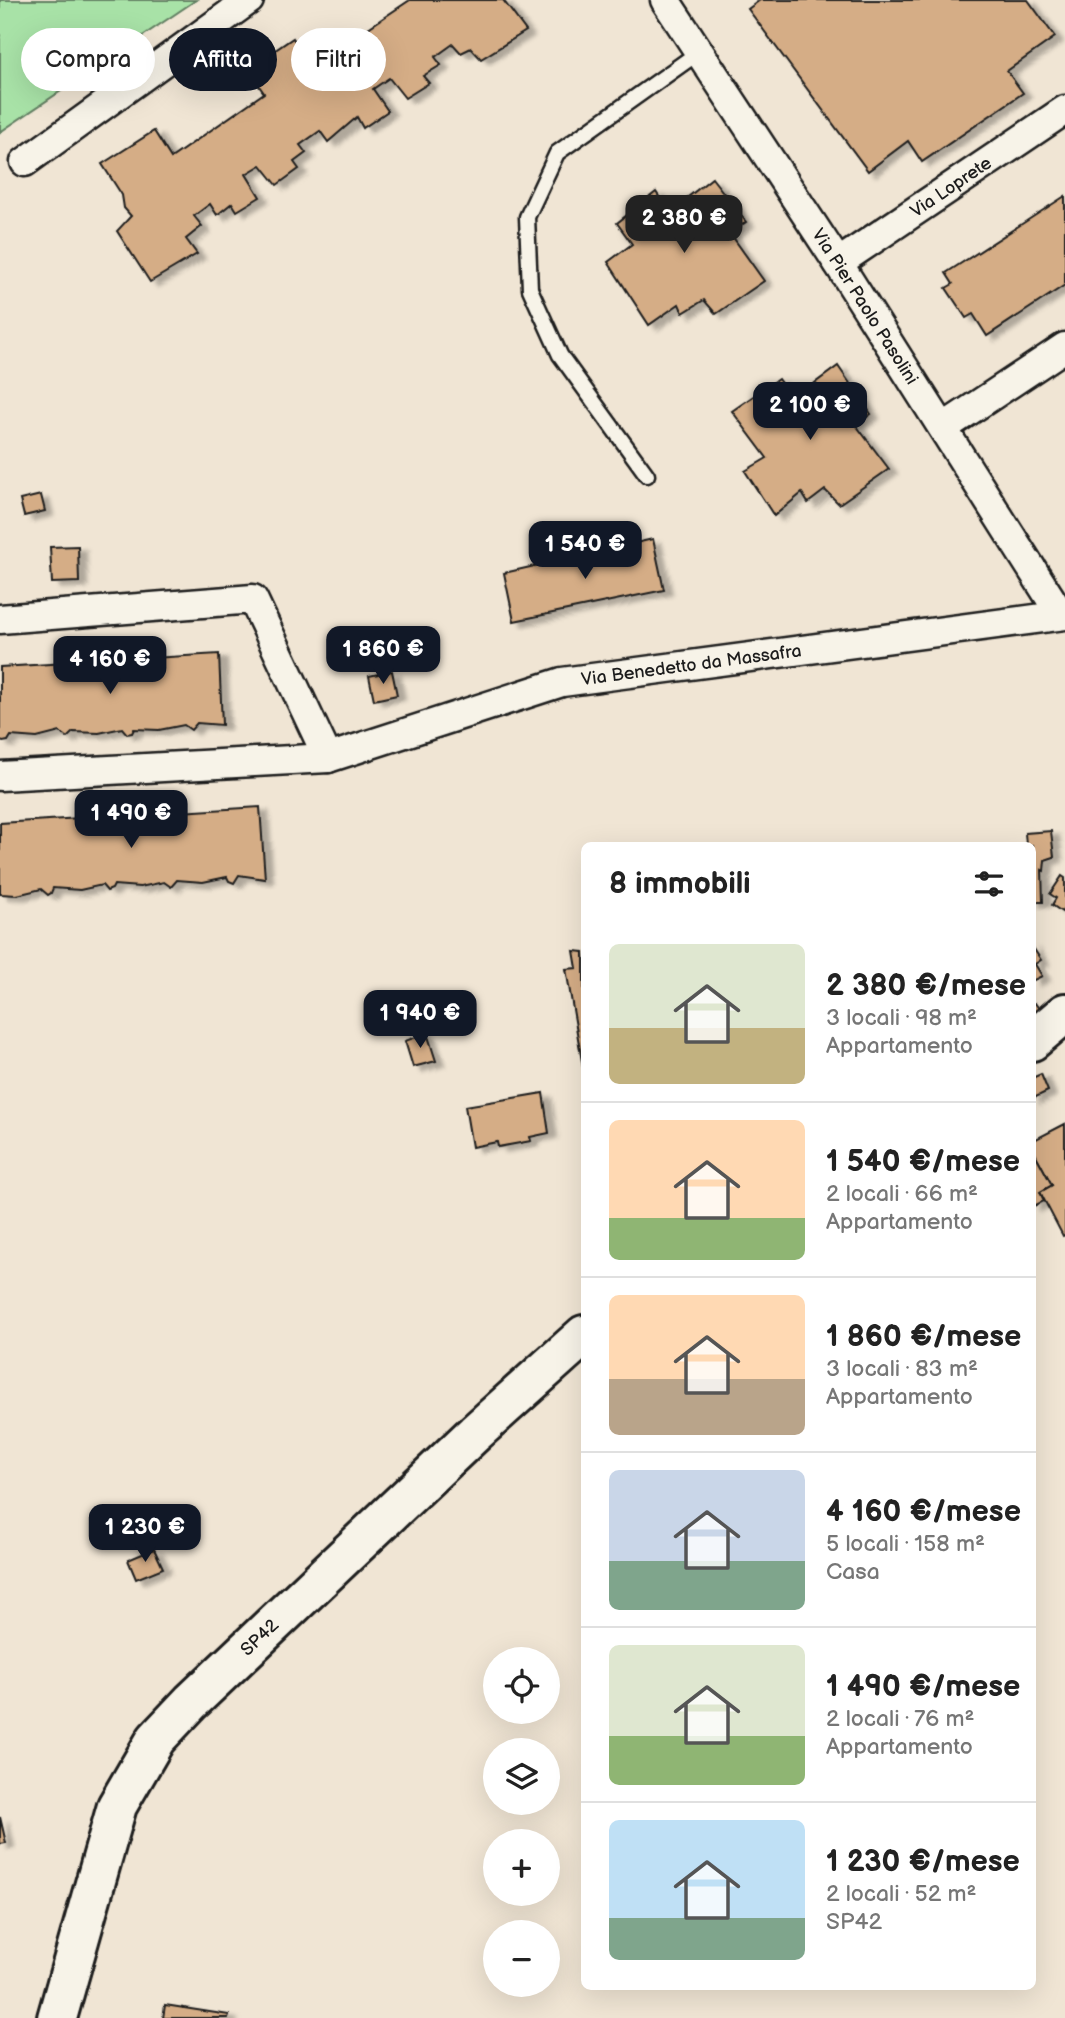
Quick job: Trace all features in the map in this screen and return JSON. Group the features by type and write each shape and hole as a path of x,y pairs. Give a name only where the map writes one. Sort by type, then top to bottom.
{"main road":[{"path":"1036,1038 1065,1013"},
{"name":"SP42","path":"57,2018 117,1806 156,1739 191,1702 475,1433 581,1338"}],"street":[{"path":"25,162 249,0"},
{"name":"Via Pier Paolo Pasolini","path":"665,0 838,263 1063,615"},
{"name":"Via Loprete","path":"838,263 1065,110"},
{"path":"943,428 1065,347"},
{"path":"0,619 253,599 328,758"},
{"name":"Via Benedetto da Massafra","path":"0,776 328,758 562,682 1063,615"}],"lane":[{"path":"647,475 560,355 530,289 527,217 557,153 699,52"}],"green space":[{"path":"0,0 196,0 154,28 21,28 21,91 61,91 0,132"}],"building":[{"path":"410,0 503,0 526,31 481,59 471,48 461,53 453,44 435,57 441,65 423,76 429,83 405,98 389,78 386,80 386,28 368,28"},
{"path":"760,0 1028,0 1055,37 1007,71 1023,93 922,162 908,141 868,171 748,9"},
{"path":"291,39 291,91 374,91 388,111 363,128 357,117 328,142 320,131 300,145 306,153 294,162 299,169 277,185 261,165 246,174 260,197 237,211 232,203 217,215 210,204 194,216 202,226 186,239 197,254 150,282 117,231 131,216 124,208 122,195 102,164 154,131 171,158 264,93 263,91 277,91 277,49"},
{"path":"712,178 746,222 730,233 764,281 716,314 704,300 683,313 679,304 649,325 608,262 632,244 617,223 656,192 669,212"},
{"path":"1065,196 1065,285 987,336 973,314 966,318 946,288 953,284 946,273"},
{"path":"838,366 871,414 856,425 889,469 839,504 825,490 808,503 802,493 774,516 745,471 767,458 732,411 778,379 793,399"},
{"path":"41,495 45,511 24,516 20,500"},
{"path":"653,539 664,590 514,621 504,573"},
{"path":"78,546 79,582 52,583 50,547"},
{"path":"219,654 222,725 197,723 191,730 184,725 159,730 134,729 127,734 122,728 99,733 73,732 67,738 60,732 37,738 11,736 8,741 0,740 0,667"},
{"path":"392,671 397,695 374,700 369,676"},
{"path":"260,807 265,879 239,875 234,883 227,877 203,882 177,880 171,887 164,882 140,887 114,885 107,891 102,885 80,890 53,888 48,895 41,889 17,895 0,894 0,823"},
{"path":"1051,831 1054,857 1045,860 1044,871 1042,870 1043,902 1036,902 1036,842 1026,842 1025,833"},
{"path":"1062,876 1065,878 1065,907 1062,912 1052,905 1056,898 1050,894"},
{"path":"574,951 581,952 581,1056 566,969 577,968"},
{"path":"1036,966 1042,976 1036,979"},
{"path":"1036,1004 1042,1013 1036,1018"},
{"path":"427,1033 436,1061 413,1067 405,1041"},
{"path":"1041,1074 1048,1091 1036,1097 1036,1076"},
{"path":"543,1093 549,1133 530,1137 531,1141 498,1147 497,1142 472,1147 465,1106"},
{"path":"1065,1124 1063,1236 1040,1192 1052,1185 1036,1155 1036,1139"},
{"path":"1036,1155 1052,1185 1040,1192 1044,1201 1036,1205"},
{"path":"154,1549 163,1568 136,1579 128,1560"},
{"path":"0,1817 6,1843 0,1844"},
{"path":"165,2005 229,2015 228,2018 163,2018"}]}
